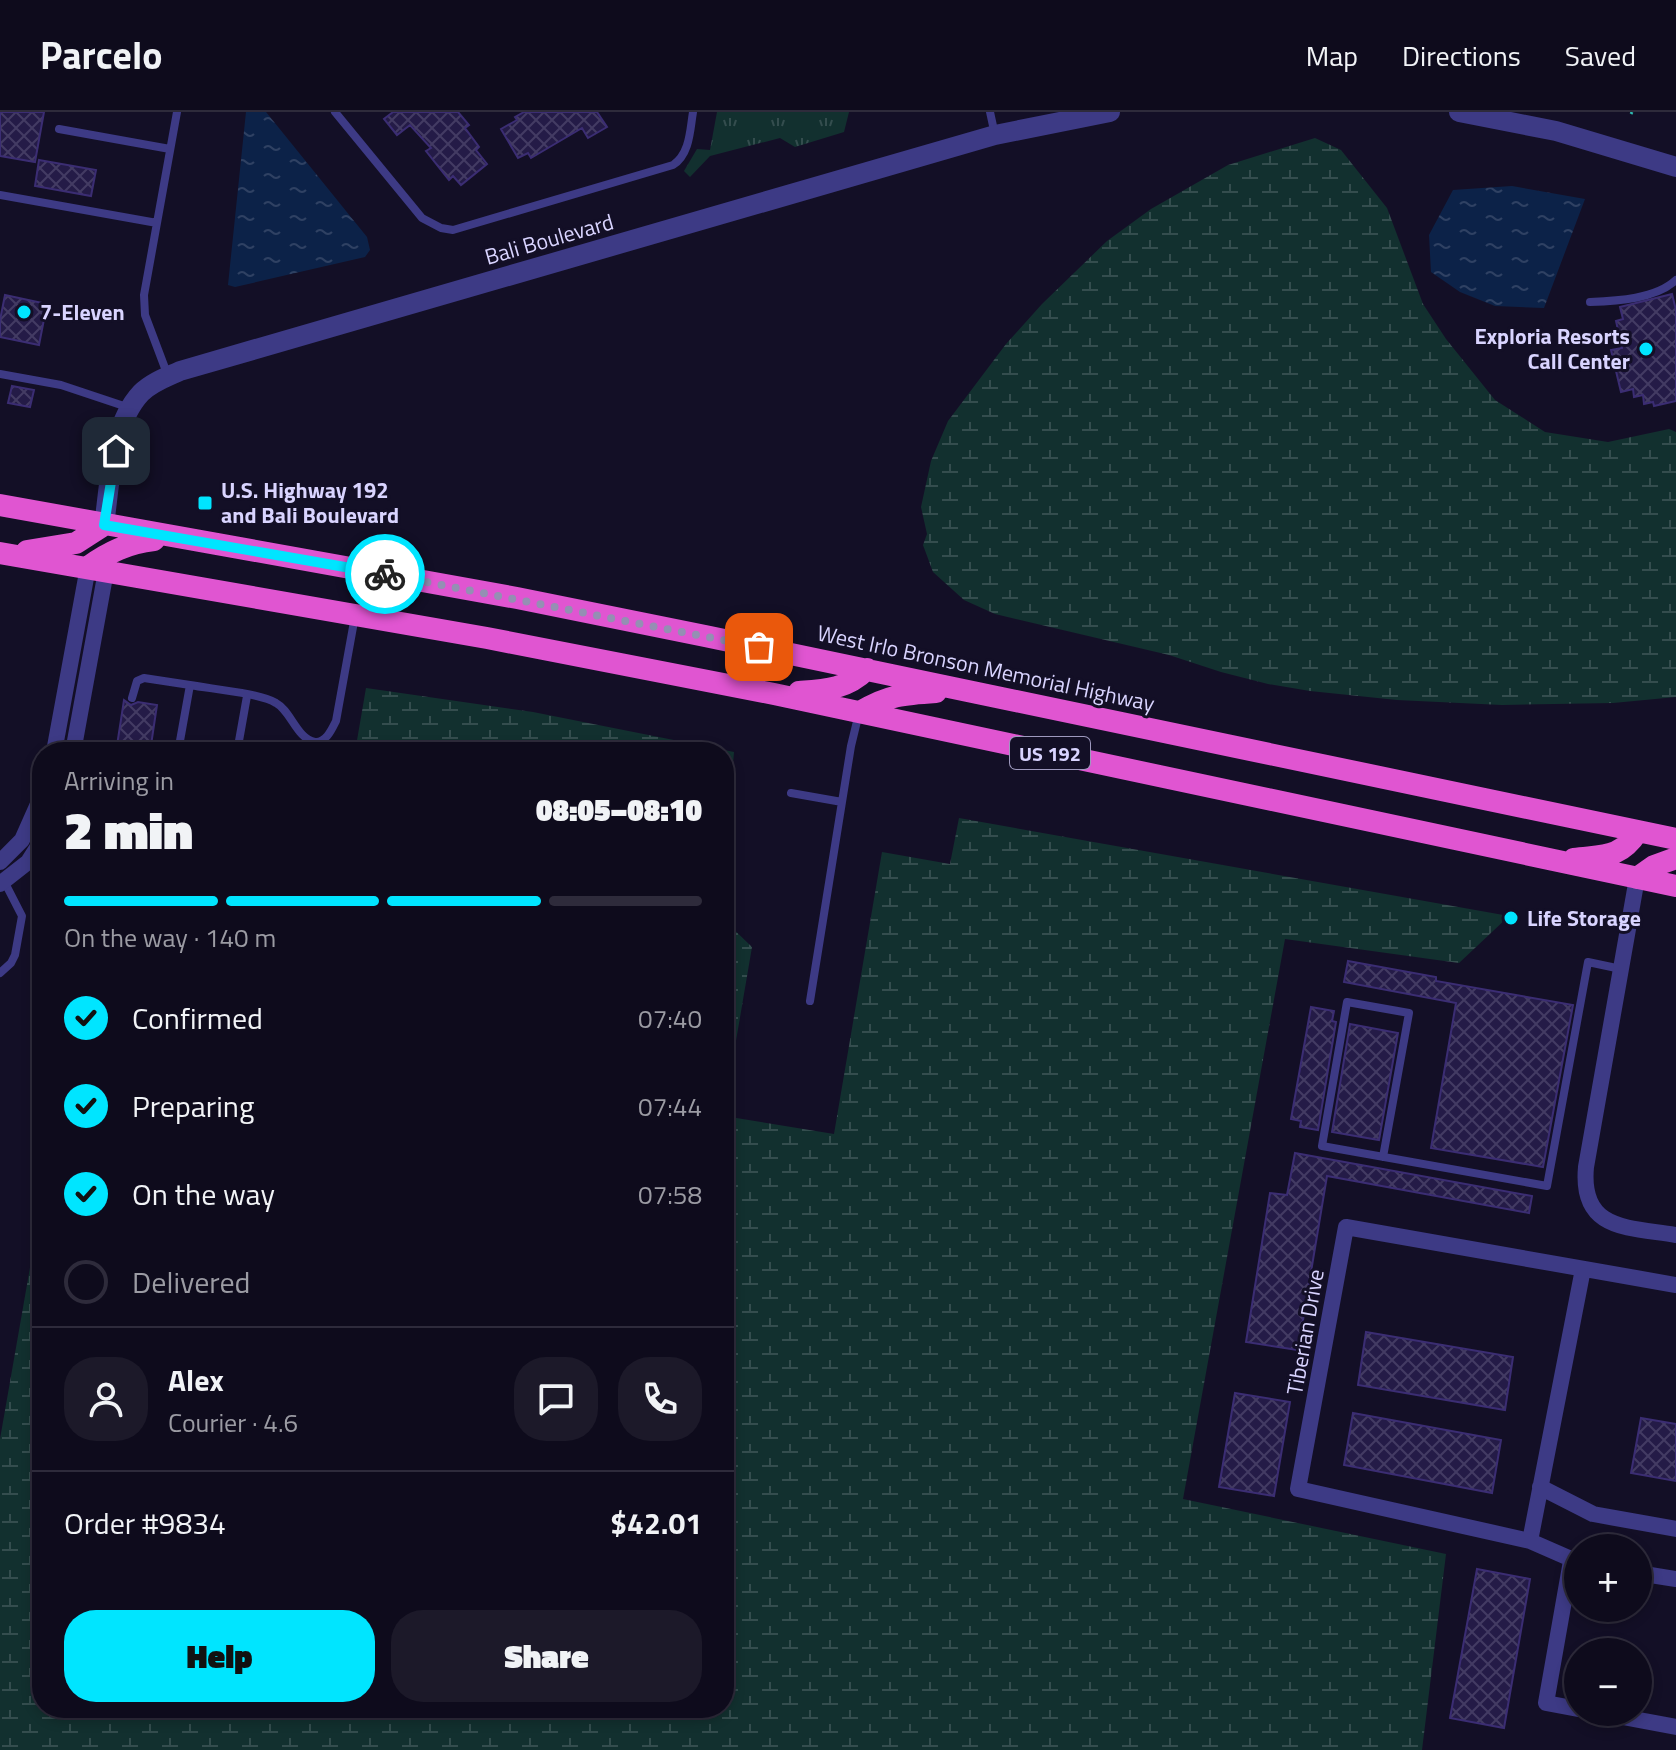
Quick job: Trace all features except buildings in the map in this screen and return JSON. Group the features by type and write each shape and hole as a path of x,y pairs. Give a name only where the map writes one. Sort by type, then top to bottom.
{"highway":[{"name":"West Irlo Bronson Memorial Highway","path":"0,505 517,598 1676,839"},
{"path":"3,553 76,543 104,525"},
{"path":"97,569 113,551 134,542 175,538"},
{"name":"US 192","path":"3,553 774,694 1676,886"},
{"path":"774,694 833,689 855,681 867,669"},
{"path":"860,712 897,694 969,691"},
{"path":"1557,861 1613,854 1628,847 1638,831"},
{"path":"1637,878 1654,866 1676,858"}],"street":[{"name":"Bali Boulevard","path":"104,525 121,429 142,393 168,376 995,135 1110,112"},
{"path":"1459,112 1567,134 1676,167"},
{"path":"56,742 97,569"},
{"path":"74,742 97,569"},
{"path":"0,862 22,840 32,818"},
{"path":"1,881 32,856"},
{"path":"1637,878 1586,1167 1585,1192 1588,1202 1607,1220 1676,1235"},
{"name":"Tiberian Drive","path":"1564,1556 1530,1541 1298,1489 1346,1227 1676,1285"},
{"path":"1530,1541 1583,1269"},
{"path":"1540,1487 1593,1514 1676,1529"},
{"path":"1652,1575 1676,1579"},
{"path":"1564,1612 1546,1703 1564,1706"},
{"path":"1652,1722 1676,1727"}],"lane":[{"path":"168,376 145,315 144,295 177,112"},
{"path":"335,112 422,218 441,228 453,230 673,165 680,161 686,148 693,112"},
{"path":"990,112 995,135"},
{"path":"59,129 170,149"},
{"path":"0,195 157,223"},
{"path":"1590,302 1617,300 1662,290 1676,280"},
{"path":"0,374 61,385 131,408"},
{"path":"132,698 137,681 144,678 279,703 306,737 314,742 321,741 336,721 355,615"},
{"path":"180,742 190,685"},
{"path":"239,742 247,696"},
{"path":"810,1001 860,712"},
{"path":"791,793 842,802"},
{"path":"0,973 15,955 22,916 1,881"},
{"path":"1383,1157 1409,1013 1347,1002 1322,1146 1383,1157 1547,1186 1588,962 1621,969"}],"green space":[{"path":"717,112 849,112 844,132 795,147 780,138 710,156 690,177 684,171 697,149 710,150"},
{"path":"1315,138 1341,150 1387,208 1423,304 1446,339 1495,400 1545,432 1608,442 1669,429 1676,432 1676,697 1613,703 1502,705 1397,700 1268,684 1169,655 995,614 964,600 933,572 923,545 927,534 921,507 931,461 948,421 1006,344 1107,241 1151,209 1228,165"},
{"path":"366,688 533,712 684,742 357,742"},
{"path":"959,818 1509,916 1459,963 1285,939 1183,1499 1446,1554 1422,1750 0,1750 0,1439 32,1256 32,1718 734,1718 734,1118 834,1134 882,852 950,864"},
{"path":"734,930 752,947 734,1052"}],"water":[{"path":"246,112 266,112 367,237 370,250 365,257 235,287 228,285"},
{"path":"1512,186 1585,199 1544,308 1495,306 1460,292 1431,272 1429,235 1453,190"}],"way so far":[{"path":"385,574 759,647"}],"place":[{"name":"7-Eleven","path":"24,312"},
{"name":"Exploria Resorts Call Center","path":"1646,349"},
{"name":"U.S. Highway 192 and Bali Boulevard","path":"205,503"},
{"name":"Life Storage","path":"1511,918"}],"route":[{"path":"116,451 104,525 385,574"}]}
